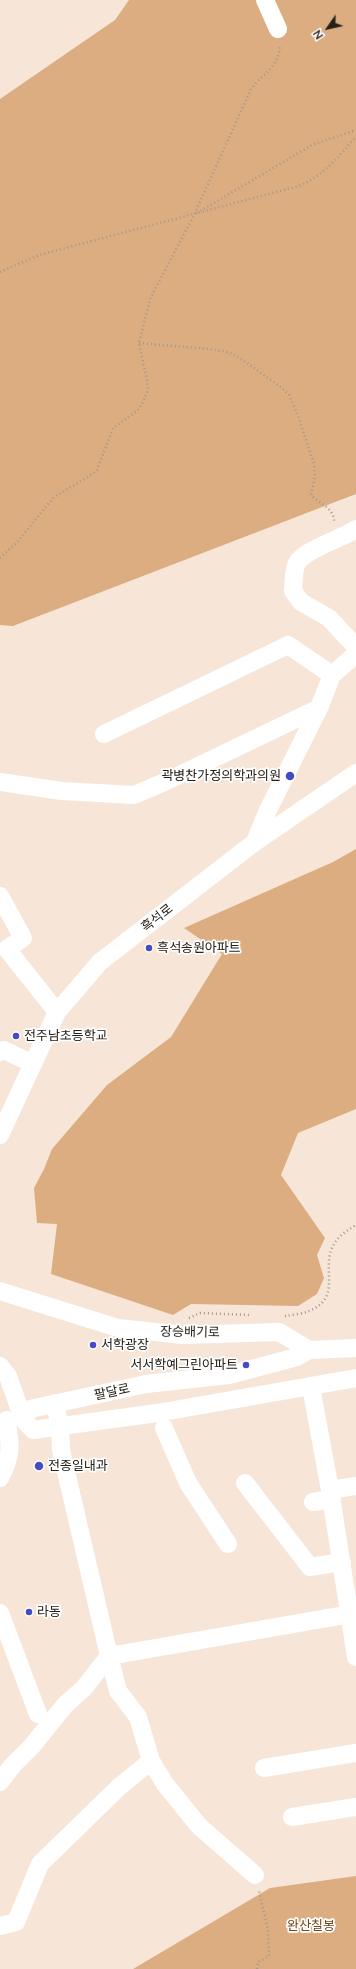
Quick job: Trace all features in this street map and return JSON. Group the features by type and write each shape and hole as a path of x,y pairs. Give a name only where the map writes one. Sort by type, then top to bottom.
{"street":[{"path":"265,0 278,28"},
{"path":"356,529 344,537 304,554 296,564 293,590 301,602 329,618 356,648"},
{"path":"104,734 288,645 332,675"},
{"path":"255,842 268,810 319,708 332,675 356,654"},
{"path":"0,782 62,791 134,795 167,781 319,708"},
{"name":"흑석로","path":"0,1135 57,1012 100,962 255,842 356,773"},
{"path":"0,896 23,938 8,949 57,1012"},
{"path":"0,1052 4,1050 33,1064"},
{"name":"장승배기로","path":"0,1290 118,1328 183,1335 279,1332 309,1350"},
{"path":"309,1350 356,1348"},
{"name":"팔달로","path":"10,1420 30,1409 55,1403 146,1384 229,1375 297,1357 309,1350"},
{"path":"0,1366 8,1376 11,1452 8,1463 0,1478"},
{"path":"10,1420 33,1430 82,1425 311,1387 356,1378"},
{"path":"311,1387 331,1494 347,1565 353,1614 356,1657"},
{"path":"55,1403 60,1427 61,1450 118,1691 138,1717 150,1761 179,1803 199,1826 255,1875"},
{"path":"164,1428 188,1483 228,1544"},
{"path":"245,1483 310,1568 347,1565"},
{"path":"313,1502 331,1494 356,1486"},
{"path":"0,1613 38,1714"},
{"path":"0,1782 12,1766 32,1746 65,1705 84,1688 109,1656 353,1614"},
{"path":"264,1768 356,1753"},
{"path":"0,1926 16,1922 40,1864 119,1787 150,1761"},
{"path":"292,1817 356,1807"}],"path":[{"path":"0,558 18,541 54,497 97,470 113,428 119,422 137,411 142,404 148,390 139,343 153,291 194,215 251,89 259,79 275,65 279,58 278,28"},
{"path":"194,215 312,145 356,130"},
{"path":"0,272 39,255 194,215 298,186 314,180 356,137"},
{"path":"139,343 228,352 243,360 282,388 289,395 314,464 315,477 311,495 324,504 332,514 334,519 331,527"},
{"path":"277,1316 309,1312 322,1304 330,1285 330,1254 339,1236 356,1225"},
{"path":"183,1335 189,1318 200,1313 253,1315"},
{"path":"255,1875 269,1940 269,1956 258,1962 257,1969"}],"green space":[{"path":"129,0 356,0 356,494 13,626 0,625 0,99 115,20"},
{"path":"356,849 356,1109 298,1133 281,1175 325,1238 317,1255 324,1278 317,1294 298,1306 191,1304 173,1315 51,1274 57,1224 37,1223 34,1188 52,1149 107,1085 171,1037 222,954 184,928 333,862"},
{"name":"완산칠봉","path":"356,1876 356,1969 133,1969 270,1888"}],"place":[{"name":"곽병찬가정의학과의원","path":"290,776"},
{"name":"흑석송원아파트","path":"149,948"},
{"name":"전주남초등학교","path":"16,1036"},
{"name":"서학광장","path":"93,1345"},
{"name":"서서학예그린아파트","path":"246,1365"},
{"name":"전종일내과","path":"39,1466"},
{"name":"라동","path":"29,1612"}]}
